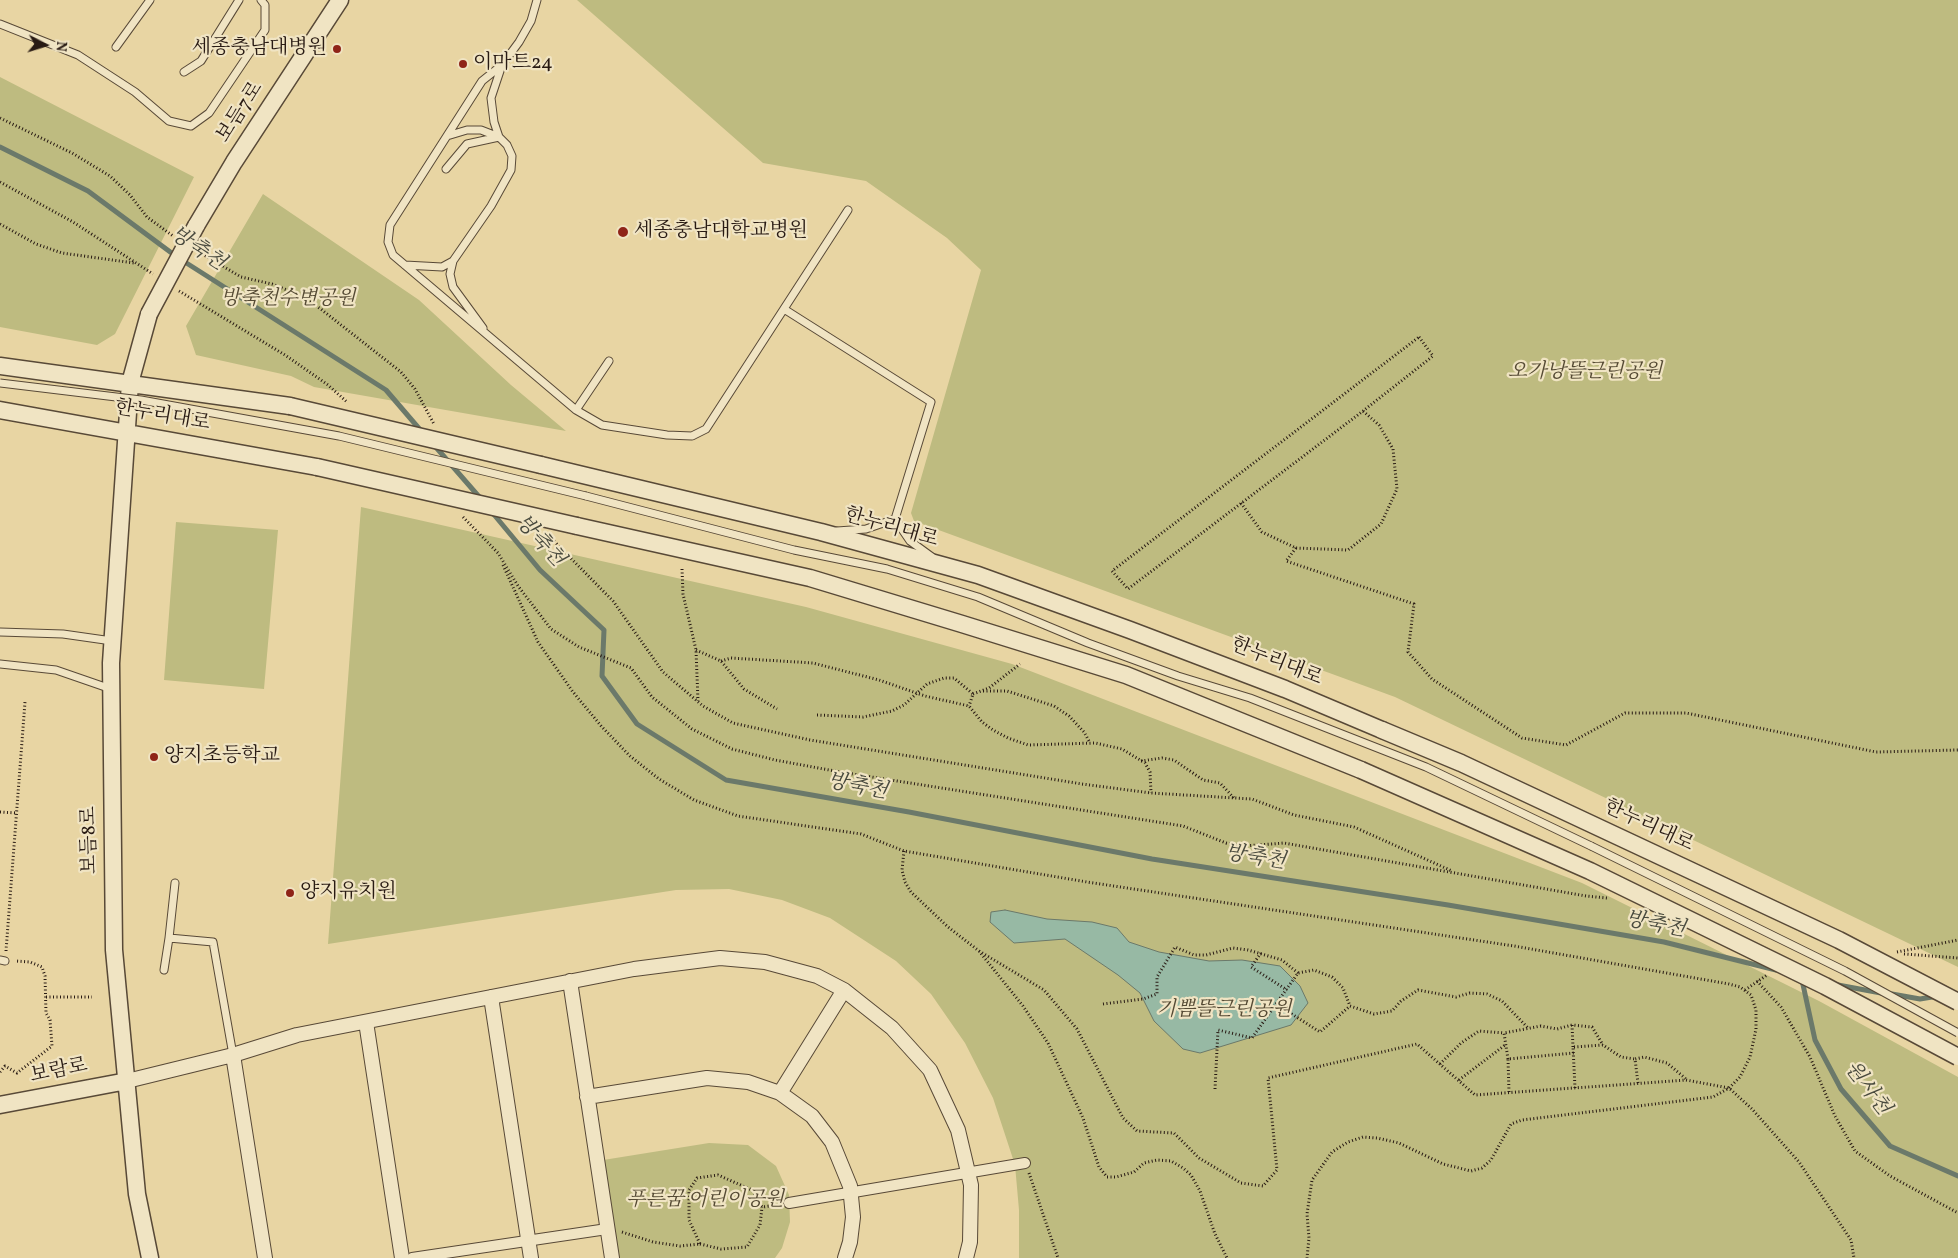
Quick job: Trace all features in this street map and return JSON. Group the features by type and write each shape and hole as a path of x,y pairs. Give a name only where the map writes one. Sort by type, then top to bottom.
{"street":[{"name":"보듬7로","path":"130,383 149,314 196,226 234,162 340,0"},
{"name":"한누리대로","path":"0,366 290,406 821,532 978,576 1130,630 1285,689 1461,763 1821,932 1958,1002"},
{"path":"126,425 130,383"},
{"name":"한누리대로","path":"0,410 126,425 810,578 1126,675 1361,770 1590,871 1825,986 1958,1057"},
{"name":"보듬8로","path":"126,425 112,641 114,950 137,1194 150,1258"},
{"path":"127,1080 233,1055 297,1035 634,969 720,958 764,962 817,976 844,990 892,1028 930,1070 958,1130 971,1185 970,1233 966,1258"},
{"path":"570,981 612,1258"},
{"path":"780,1093 844,990"},
{"path":"491,998 532,1258"},
{"path":"366,1022 402,1258"},
{"path":"233,1055 265,1258"},
{"path":"587,1097 707,1078 748,1082 780,1093 812,1116 832,1142 850,1186 853,1217 850,1242 845,1258"},
{"name":"보람로","path":"0,1105 127,1080"},
{"path":"789,1203 1025,1163"},
{"path":"412,1258 607,1229"}],"lane":[{"path":"116,47 150,0"},
{"path":"184,72 201,61 239,0"},
{"path":"0,24 78,55 135,92 169,121 191,126 209,114 265,30 265,4 261,0"},
{"path":"499,137 494,122 491,98 502,65 531,21 537,0"},
{"path":"502,65 482,80 390,225 388,233 389,249 405,265 576,410 602,425 667,436 692,436 706,430 848,210"},
{"path":"447,136 467,130 482,130 503,138 512,156 511,170 491,206 453,261 450,274 453,287 491,338"},
{"path":"446,169 468,144 499,137"},
{"path":"405,265 442,267 453,261"},
{"path":"784,310 931,402 895,519"},
{"path":"576,410 609,361"},
{"path":"0,383 141,400 339,436 586,496 794,550 887,569 978,597 1088,643 1178,676 1250,698 1426,767 1845,971 1958,1033"},
{"path":"821,532 866,529 895,519"},
{"path":"895,519 910,541 944,566"},
{"path":"0,632 63,634 112,641"},
{"path":"0,664 56,670 112,689"},
{"path":"164,970 175,884"},
{"path":"169,938 213,942 233,1055"}],"path":[{"path":"0,224 36,244 62,253 137,264"},
{"path":"1419,337 1433,356 1241,503 1128,589 1112,571 1419,337"},
{"path":"1241,503 1262,532 1296,548 1348,550 1382,524 1397,490 1393,449 1379,425 1363,411"},
{"path":"1296,548 1286,561 1414,604 1408,652 1432,679 1522,738 1566,745 1625,713 1686,714 1876,752 1958,750"},
{"path":"498,553 538,642 573,692 602,728 630,756 659,779 694,800 738,816 861,834 904,850 1087,882 1514,946 1729,984 1751,995 1756,1010 1756,1029 1750,1057 1740,1077 1729,1088 1713,1097 1522,1120 1511,1124 1491,1160 1482,1168 1471,1171 1443,1164 1399,1143 1363,1137 1348,1142 1332,1152 1312,1180 1307,1214 1309,1238 1307,1258"},
{"path":"682,569 683,594 696,650 698,701"},
{"path":"591,650 631,668 652,696 692,729 732,749 775,760 1183,826 1226,843 1245,846 1284,843 1586,896 1611,898"},
{"path":"696,650 721,661 744,689 777,709"},
{"path":"721,661 731,658 807,662 879,680 917,693 969,706 982,722 993,730 1028,745 1090,743 1122,750 1141,761 1150,772 1151,793"},
{"path":"983,691 1020,664"},
{"path":"817,715 863,717 904,705 927,684 944,678 954,678 973,694"},
{"path":"973,694 983,691 1006,691 1054,706 1069,716 1084,732 1090,743"},
{"path":"969,706 973,694"},
{"path":"0,1072 5,1066 17,1073 52,1046 50,1020 46,1013 45,976 42,967 30,962 2,960 17,813 25,702"},
{"path":"1141,761 1162,758 1174,760 1203,780 1220,783 1235,798"},
{"path":"0,812 17,813"},
{"path":"904,850 902,870 905,882 911,892 948,927 978,951 1044,990 1077,1029 1123,1118 1137,1131 1174,1134 1199,1158 1241,1183 1263,1186 1277,1170 1268,1078 1417,1044 1475,1095 1686,1080 1729,1088 1752,1109 1799,1162 1851,1240 1854,1258"},
{"path":"1958,940 1889,954 1958,958"},
{"path":"1103,1004 1143,999 1157,994 1157,976 1175,947 1194,955 1206,955 1232,948 1261,953 1282,960 1298,973"},
{"path":"978,951 1023,1006 1048,1043 1083,1118 1099,1167 1107,1176 1116,1177 1134,1172 1144,1164 1157,1160 1171,1161 1182,1168 1191,1175 1200,1191 1215,1234 1227,1258"},
{"path":"1261,953 1251,967 1287,990"},
{"path":"1215,1089 1218,1030 1252,1038 1298,973 1314,970 1332,977 1343,988 1350,1006"},
{"path":"1744,990 1764,977"},
{"path":"1758,982 1781,1007 1805,1049 1835,1116 1855,1151 1890,1176 1958,1213"},
{"path":"1350,1006 1374,1014 1392,1010 1401,1001 1418,990 1456,997 1470,992 1487,994 1502,1000 1529,1029"},
{"path":"46,997 92,997"},
{"path":"1276,1004 1320,1032 1350,1006"},
{"path":"1440,1064 1461,1042 1479,1031 1504,1033 1541,1026 1557,1028 1572,1025 1592,1027 1603,1045 1621,1056 1636,1059 1644,1057 1667,1064 1686,1080"},
{"path":"1572,1025 1574,1088"},
{"path":"1504,1033 1508,1059 1509,1092"},
{"path":"1459,1080 1506,1044"},
{"path":"1573,1047 1603,1045"},
{"path":"1508,1059 1574,1053"},
{"path":"1636,1059 1638,1083"},
{"path":"1025,1163 1058,1258"},
{"path":"607,1229 653,1242 680,1246 700,1244 721,1249 747,1247 760,1225 762,1207 752,1190 718,1175 697,1178 689,1190 689,1220 700,1244"},
{"path":"762,1207 789,1203"}],"green space":[{"name":"오가낭뜰근린공원","path":"577,0 1958,0 1958,967 1395,697 914,521 911,513 981,270 947,238 866,181 763,163"},
{"path":"0,77 194,177 115,334 97,345 0,327"},
{"name":"방축천수변공원","path":"263,194 419,300 511,385 566,431 314,387 291,376 196,355 186,326"},
{"name":"기쁨뜰근린공원","path":"361,507 806,607 1012,664 1582,883 1819,1001 1958,1077 1958,1258 1019,1258 1019,1210 1015,1165 993,1098 965,1043 931,994 896,961 830,918 782,900 729,889 676,890 328,944"},
{"path":"176,522 278,530 264,689 164,680"},
{"name":"푸른꿈 어린이공원","path":"709,1143 748,1145 776,1166 789,1195 790,1222 782,1248 775,1258 612,1258 597,1161"}],"shaded area":[{"path":"1005,910 1047,919 1092,922 1117,928 1129,942 1159,952 1209,961 1242,960 1280,966 1300,986 1308,1003 1291,1025 1200,1053 1183,1049 1154,1021 1140,993 1118,975 1065,939 1014,943 990,922 991,912"}],"waterway":[{"name":"방축천","path":"0,147 88,191 177,257 386,390 422,432"},
{"name":"방축천","path":"434,445 481,499"},
{"name":"방축천","path":"491,511 540,570 604,630 602,676 637,724 726,780 909,812 1152,859 1448,905 1664,942 1776,970"},
{"name":"원사천","path":"1802,980 1815,1040 1841,1089 1890,1146 1958,1176"},
{"name":"방축천","path":"1838,985 1881,993"},
{"name":"방축천","path":"1892,994 1920,999 1938,996"}],"place":[{"name":"세종충남대병원","path":"337,49"},
{"name":"이마트24","path":"463,64"},
{"name":"세종충남대학교병원","path":"623,232"},
{"name":"양지초등학교","path":"154,757"},
{"name":"양지유치원","path":"290,893"}]}
